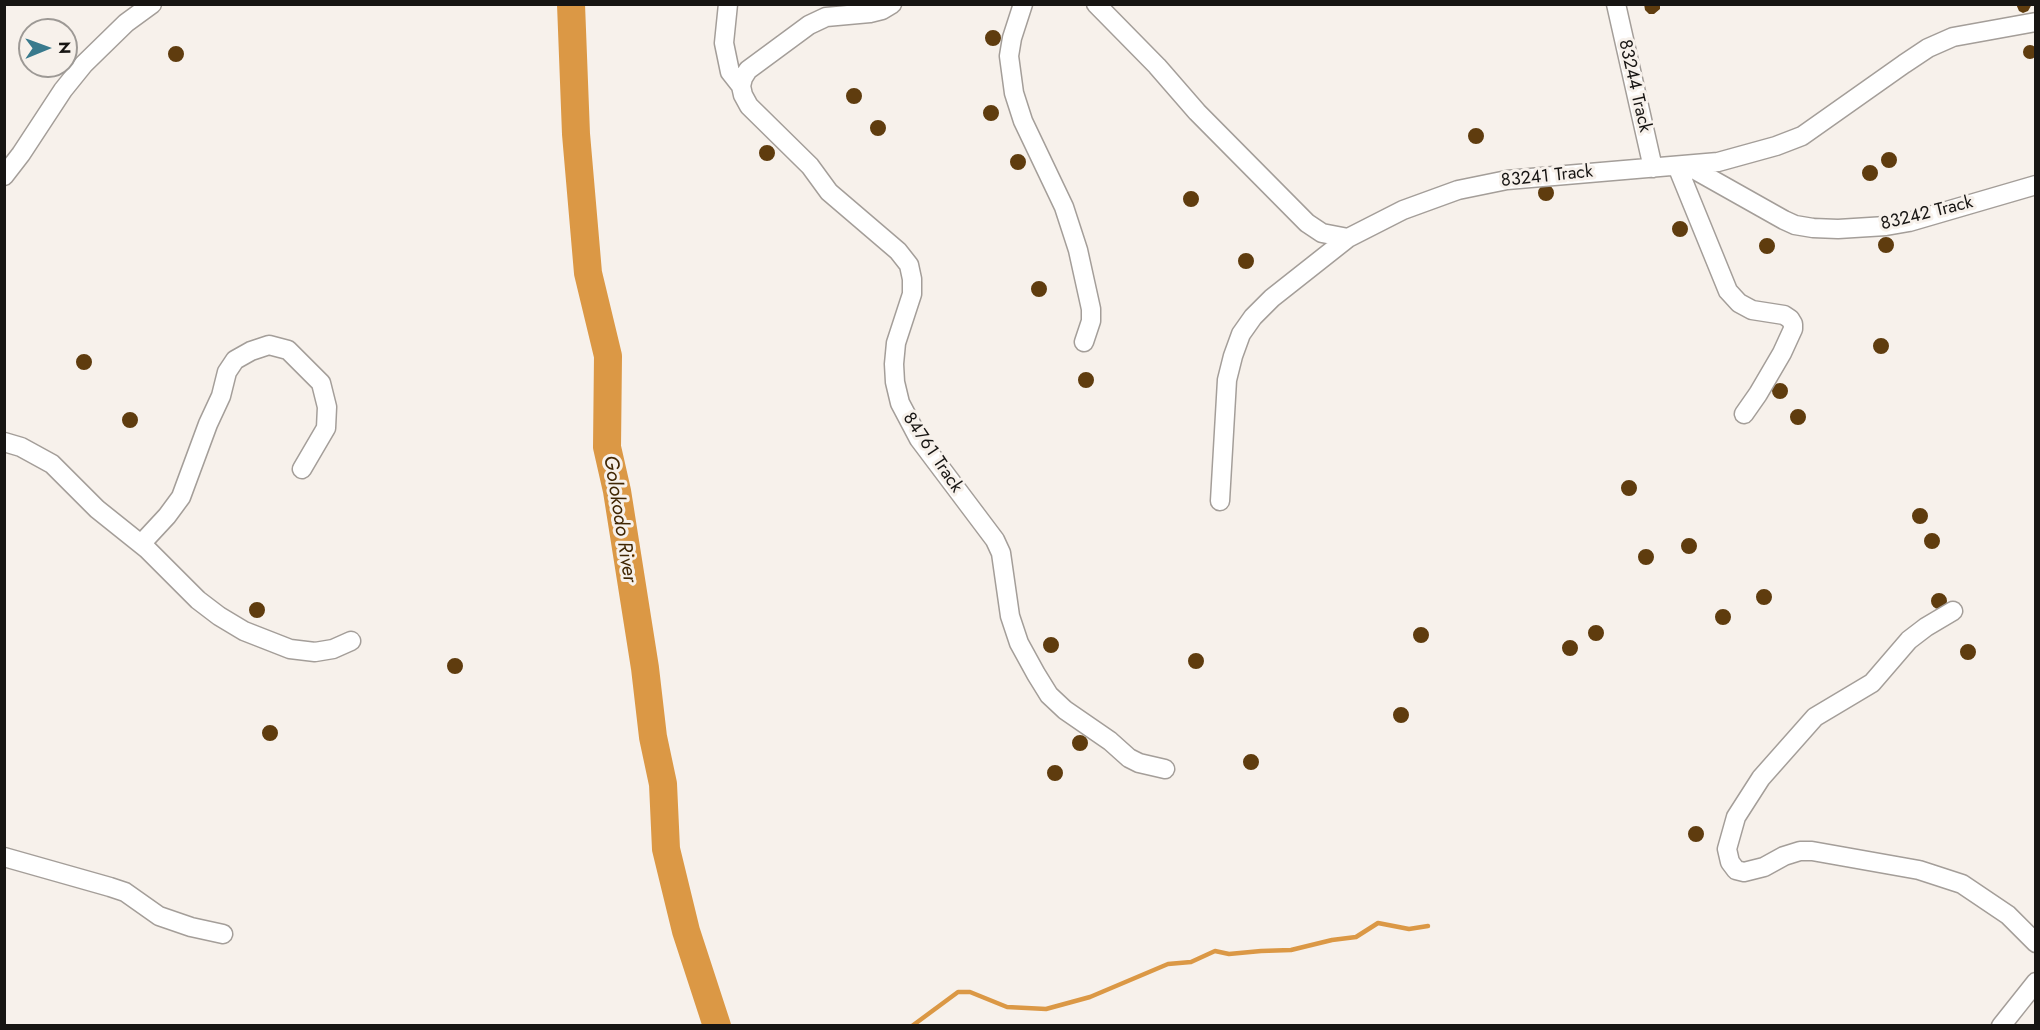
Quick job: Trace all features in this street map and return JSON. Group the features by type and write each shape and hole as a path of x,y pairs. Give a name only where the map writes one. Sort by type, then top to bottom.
{"street":[{"path":"4,176 63,90 84,64 126,23 152,4"},
{"name":"84761 Track","path":"728,4 724,43 730,72 741,86 749,106 810,166 830,192 898,250 909,264 912,294 896,344 894,364 900,403 919,439 995,540 1001,553 1010,616 1019,643 1036,674 1049,695 1065,710 1110,741 1119,751 1139,763 1164,769"},
{"path":"741,86 748,69 809,25 826,17 870,13 892,4"},
{"path":"1023,4 1009,56 1014,93 1023,122 1064,207 1078,250 1091,309 1084,342"},
{"path":"1096,4 1157,66 1197,112 1307,223 1322,233 1348,238"},
{"name":"83244 Track","path":"1616,4 1653,168"},
{"name":"83241 Track","path":"1220,501 1227,380 1241,334 1253,317 1272,298 1348,238 1403,210 1458,190 1507,180 1718,162 1802,136 1928,48 1953,38 2036,22"},
{"path":"1682,166 1728,291 1739,303 1752,310 1784,315 1793,324 1782,353 1744,414"},
{"name":"83242 Track","path":"1682,166 1784,220 1795,225 1813,228 1886,226 1909,222 2036,185"},
{"path":"141,544 181,497 221,396 227,372 235,360 251,351 269,345 288,350 321,383 327,407 326,428 302,469"},
{"path":"4,442 21,447 52,464 97,509 141,544 198,600 244,631 290,649 315,652 333,650 351,641"},
{"path":"1953,611 1909,640 1872,683 1815,717 1761,777 1736,817 1727,849 1730,862 1736,870 1744,872 1764,867 1784,856 1800,851 1812,851 1919,870 1962,884 2008,915 2036,944"},
{"path":"4,857 125,892 159,916 191,927 223,934"},
{"path":"2001,1026 2036,982"}],"building":[{"path":"1644,4 1660,4 1660,9 1654,14 1649,14"},
{"path":"2016,4 2032,4 2028,11 2023,13 2019,11"},
{"path":"993,30 1001,38 993,46 985,38"},
{"path":"2027,45 2033,45 2037,52 2033,59 2027,59 2023,55 2023,49"},
{"path":"176,46 184,54 176,62 168,54"},
{"path":"854,88 862,96 854,104 846,96"},
{"path":"991,105 999,113 991,121 983,113"},
{"path":"878,120 886,128 878,136 870,128"},
{"path":"1476,128 1484,136 1476,144 1468,136"},
{"path":"767,145 775,153 767,161 759,153"},
{"path":"1889,152 1897,160 1889,168 1881,160"},
{"path":"1018,154 1026,162 1018,170 1010,162"},
{"path":"1870,165 1878,173 1870,181 1862,173"},
{"path":"1546,185 1554,193 1546,201 1538,193"},
{"path":"1191,191 1199,199 1191,207 1183,199"},
{"path":"1680,221 1688,229 1680,237 1672,229"},
{"path":"1886,237 1894,245 1886,253 1878,245"},
{"path":"1767,238 1775,246 1767,254 1759,246"},
{"path":"1246,253 1254,261 1246,269 1238,261"},
{"path":"1039,281 1047,289 1039,297 1031,289"},
{"path":"1881,338 1889,346 1881,354 1873,346"},
{"path":"84,354 92,362 84,370 76,362"},
{"path":"1086,372 1094,380 1086,388 1078,380"},
{"path":"1780,383 1788,391 1780,399 1772,391"},
{"path":"1798,409 1806,417 1798,425 1790,417"},
{"path":"130,412 138,420 130,428 122,420"},
{"path":"1629,480 1637,488 1629,496 1621,488"},
{"path":"1920,508 1928,516 1920,524 1912,516"},
{"path":"1932,533 1940,541 1932,549 1924,541"},
{"path":"1689,538 1697,546 1689,554 1681,546"},
{"path":"1646,549 1654,557 1646,565 1638,557"},
{"path":"1764,589 1770,591 1772,597 1770,603 1764,605 1758,603 1756,597 1758,591"},
{"path":"1939,593 1947,601 1939,609 1931,601"},
{"path":"257,602 265,610 257,618 249,610"},
{"path":"1723,609 1731,617 1723,625 1715,617"},
{"path":"1596,625 1604,633 1596,641 1588,633"},
{"path":"1421,627 1429,635 1421,643 1413,635"},
{"path":"1051,637 1059,645 1051,653 1043,645"},
{"path":"1570,640 1578,648 1570,656 1562,648"},
{"path":"1968,644 1976,652 1968,660 1960,652"},
{"path":"1196,653 1204,661 1196,669 1188,661"},
{"path":"455,658 463,666 455,674 447,666"},
{"path":"1401,707 1409,715 1401,723 1393,715"},
{"path":"270,725 278,733 270,741 262,733"},
{"path":"1080,735 1086,737 1088,743 1086,749 1080,751 1074,749 1072,743 1074,737"},
{"path":"1251,754 1259,762 1251,770 1243,762"},
{"path":"1055,765 1063,773 1055,781 1047,773"},
{"path":"1696,826 1702,828 1704,834 1702,840 1696,842 1690,840 1688,834 1690,828"}],"waterway":[{"name":"Golokodo River","path":"571,4 576,134 588,273 608,356 607,447 617,491 645,668 653,737 663,784 666,849 686,931 717,1026"},
{"path":"912,1026 958,992 970,992 1007,1007 1046,1009 1090,997 1168,964 1191,962 1215,951 1229,954 1291,950 1356,937 1378,923 1409,929 1428,926"}]}
